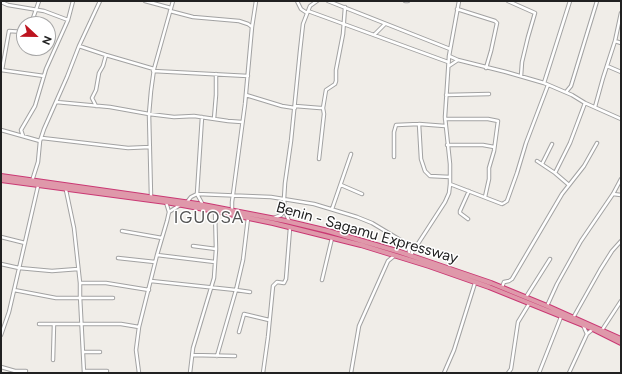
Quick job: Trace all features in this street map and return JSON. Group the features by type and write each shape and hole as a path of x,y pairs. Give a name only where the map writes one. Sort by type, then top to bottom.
{"highway":[{"name":"Benin - Sagamu Expressway","path":"1,176 187,202 272,218 328,231 490,285 502,287 547,306 572,319 621,339"},
{"path":"1,180 66,190 166,202 215,211 290,227 394,255 409,257 476,282 490,285 529,304 572,319 621,343"}],"street":[{"path":"33,16 38,1"},
{"path":"23,136 21,130 35,106 44,76 68,20 73,1"},
{"path":"32,181 38,162 41,140 67,78 78,46 100,1"},
{"path":"145,1 194,17 239,21 252,27"},
{"path":"147,200 151,196 149,114 154,70 173,1"},
{"path":"232,210 256,1"},
{"path":"297,1 300,9 448,62"},
{"path":"289,222 285,211 285,182 295,107 303,24 310,6 317,1"},
{"path":"328,1 450,49"},
{"path":"319,159 326,90 336,82 336,70 344,24 344,1"},
{"path":"409,257 445,202 450,184 445,126 446,95 448,62 459,1"},
{"path":"508,1 535,14 522,62 521,76"},
{"path":"544,83 570,1"},
{"path":"566,92 572,86 597,1"},
{"path":"1,2 8,5 36,10 68,20"},
{"path":"457,9 495,21 497,23 486,68"},
{"path":"595,107 615,41 621,13"},
{"path":"374,35 385,24"},
{"path":"16,31 9,31 1,70 44,76"},
{"path":"615,41 621,43"},
{"path":"78,46 154,70 248,76"},
{"path":"96,106 92,98 96,90 99,73 106,56"},
{"path":"449,56 486,68 544,83 621,119"},
{"path":"448,66 458,60"},
{"path":"607,66 621,72"},
{"path":"214,119 216,74"},
{"path":"450,184 502,204 507,200 526,142 548,85"},
{"path":"446,95 489,94"},
{"path":"246,95 282,106 323,108"},
{"path":"56,102 174,117 194,116 242,122"},
{"path":"554,173 570,143 585,103"},
{"path":"202,117 197,194 203,205"},
{"path":"445,119 497,120 498,122 485,197"},
{"path":"394,157 394,132 396,125 419,124 445,126"},
{"path":"419,124 421,159 425,171 430,176 450,177"},
{"path":"1,130 41,140 128,148 150,148"},
{"path":"502,287 504,282 512,279 568,185 584,166 597,143"},
{"path":"447,146 483,144 494,147"},
{"path":"542,164 552,144"},
{"path":"332,209 351,154"},
{"path":"537,160 568,185"},
{"path":"547,306 557,284 581,241 613,194 621,179"},
{"path":"341,185 362,194"},
{"path":"1,334 8,315 38,186"},
{"path":"66,190 74,228 80,283 84,372 107,371"},
{"path":"468,219 460,213 460,211 469,191"},
{"path":"187,202 191,197 197,194 284,199 314,204 372,223 407,244 409,247 409,257"},
{"path":"613,194 621,195"},
{"path":"139,373 136,350 148,290 169,212 166,202"},
{"path":"169,212 181,205"},
{"path":"190,373 193,348 211,288 216,262 215,211"},
{"path":"272,218 281,215 285,211"},
{"path":"217,356 243,260 248,218"},
{"path":"263,373 268,337 272,286 277,282 284,282 286,279 290,227"},
{"path":"122,231 162,238"},
{"path":"1,237 25,243"},
{"path":"322,280 332,238"},
{"path":"572,319 608,258 621,241"},
{"path":"192,246 216,249"},
{"path":"157,255 216,262"},
{"path":"350,373 359,326 388,261 394,255"},
{"path":"118,258 155,262"},
{"path":"526,297 550,259"},
{"path":"1,264 19,268 52,271 78,269"},
{"path":"151,281 250,292"},
{"path":"444,373 454,350 476,282"},
{"path":"80,283 106,283 148,290"},
{"path":"14,290 56,298 113,298"},
{"path":"602,330 621,301"},
{"path":"508,373 518,322 529,304"},
{"path":"239,332 244,314 269,320"},
{"path":"539,373 561,316"},
{"path":"39,324 121,324 140,327"},
{"path":"53,360 54,324"},
{"path":"583,325 586,334"},
{"path":"569,373 586,334 593,330"},
{"path":"84,352 100,352"},
{"path":"192,355 234,356"},
{"path":"1,366 15,371 26,371"}],"district":[{"name":"IGUOSA","path":"209,218"}]}
